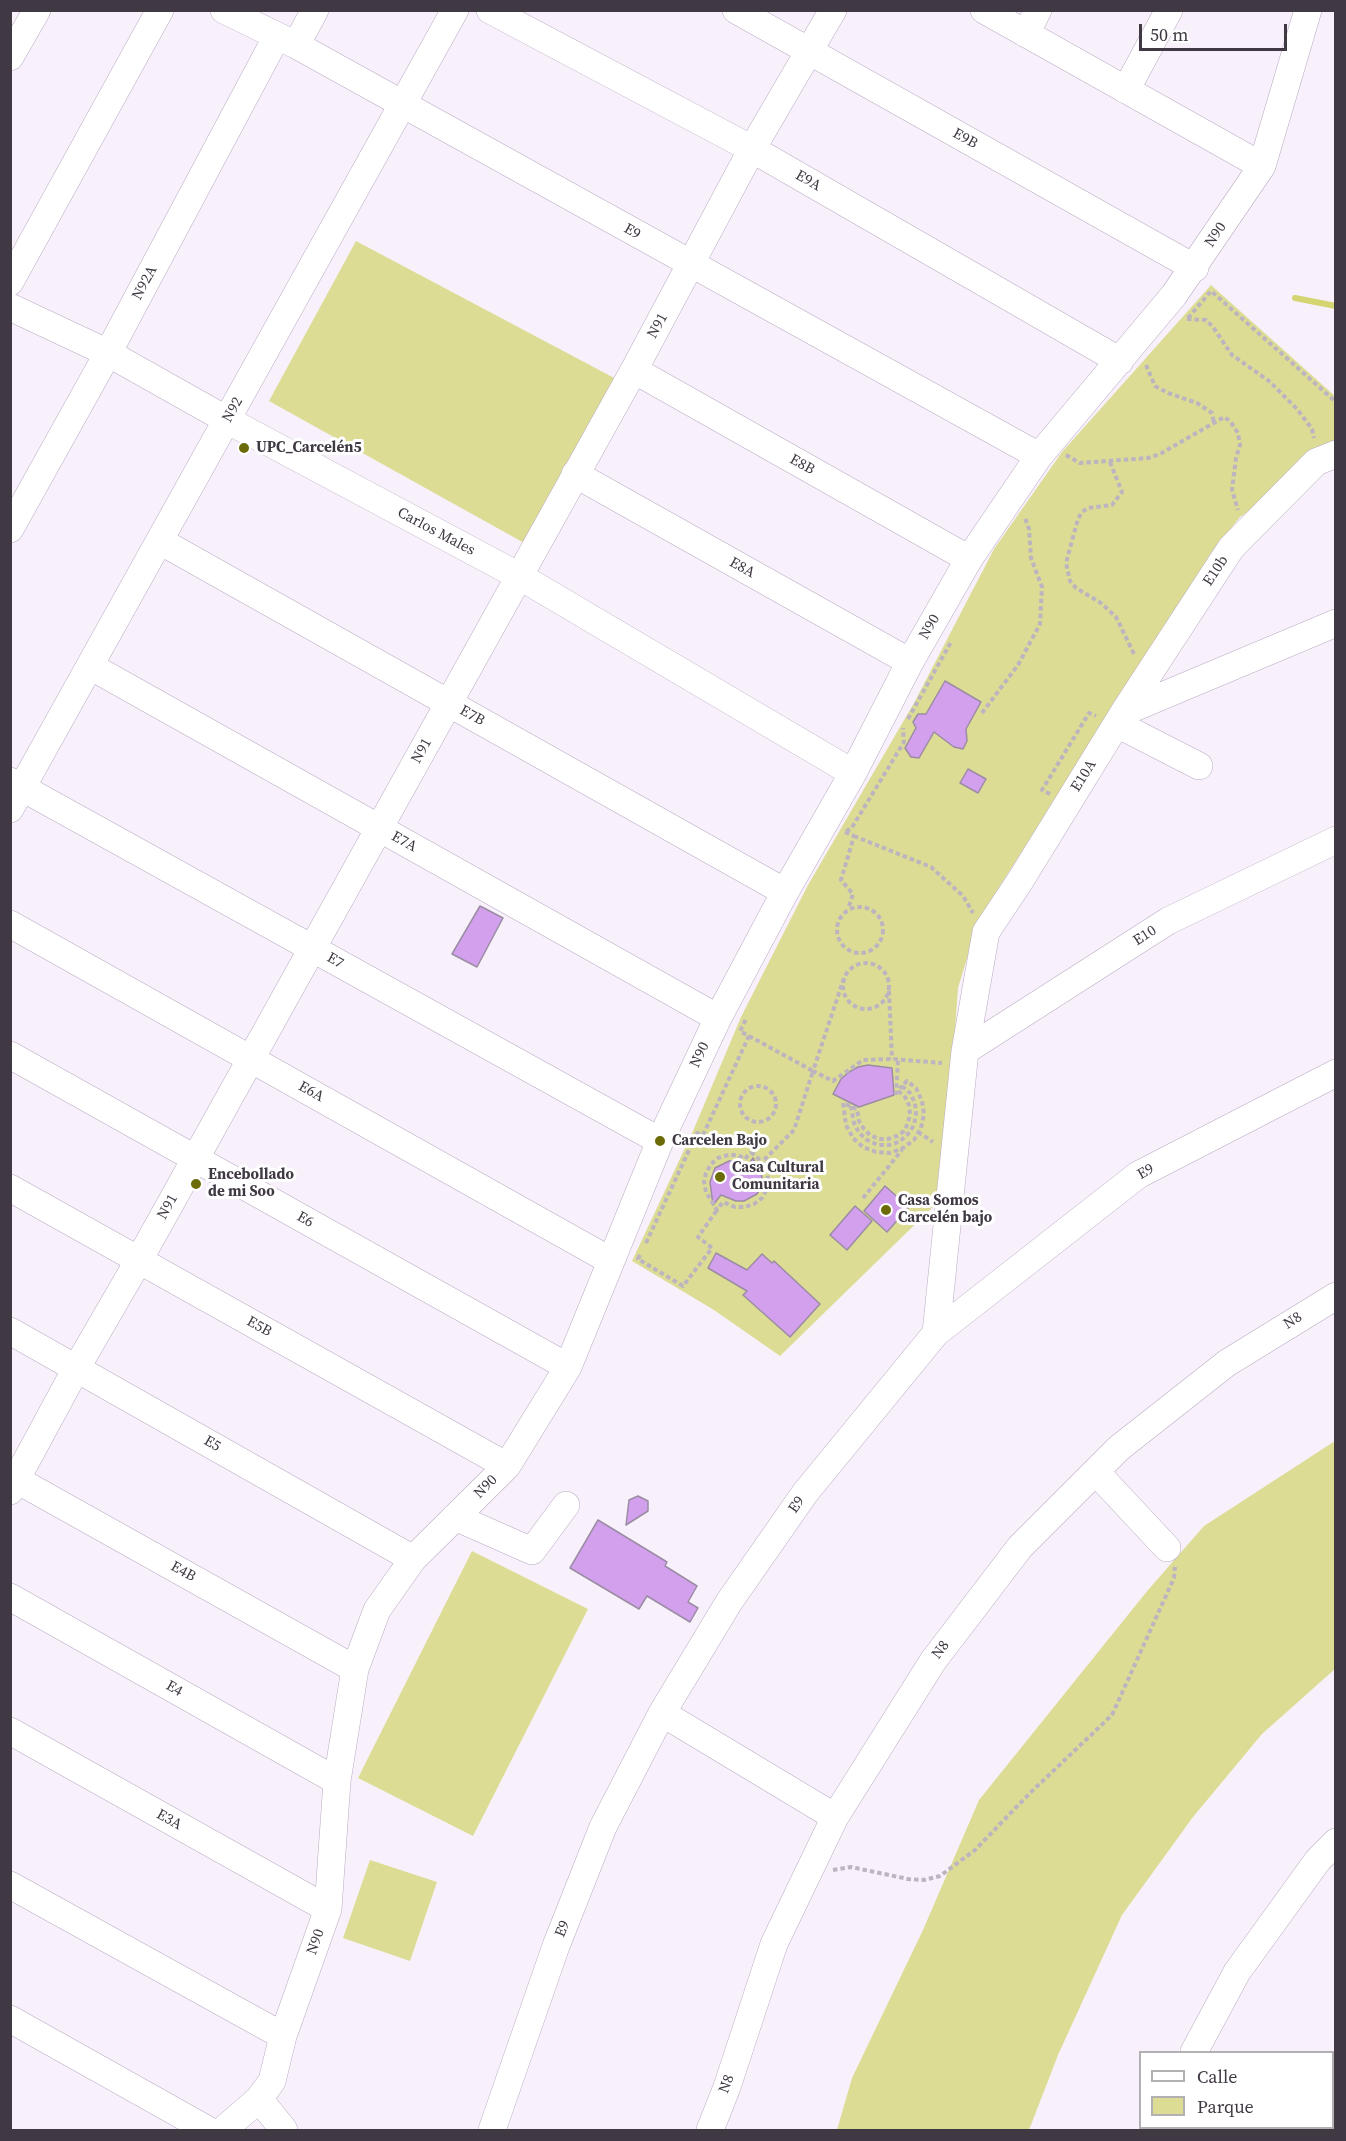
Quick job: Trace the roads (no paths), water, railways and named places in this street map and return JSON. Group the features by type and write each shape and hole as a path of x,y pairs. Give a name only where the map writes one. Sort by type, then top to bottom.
{"street":[{"path":"10,57 37,10"},
{"path":"10,282 159,10"},
{"name":"E9","path":"224,10 287,41 403,104 691,265 1049,460"},
{"name":"N92A","path":"10,529 287,41 315,10"},
{"name":"N92","path":"15,792 90,666 455,10"},
{"name":"E9A","path":"490,10 752,149 1129,367"},
{"name":"E9B","path":"736,10 1195,268"},
{"name":"N91","path":"13,1482 634,370 752,149 810,52 832,10"},
{"path":"984,10 1032,22 1126,90 1262,166"},
{"path":"1126,90 1169,10"},
{"name":"N90","path":"223,2130 259,2099 272,2081 283,2037 328,1909 337,1780 355,1669 377,1610 413,1559 507,1466 568,1367 660,1141 717,1018 853,773 910,662 969,559 1049,460 1129,367 1262,166 1311,14"},
{"name":"Carlos Males","path":"10,307 108,353 227,420 519,576 853,773"},
{"name":"E8B","path":"634,370 969,559"},
{"name":"E10b","path":"1120,718 1231,548 1316,462 1325,447"},
{"name":"E8A","path":"575,474 910,662"},
{"name":"E7B","path":"160,541 785,892"},
{"path":"1120,718 1335,623"},
{"name":"E7A","path":"90,666 717,1018"},
{"path":"1120,718 1199,766"},
{"name":"E10A","path":"936,1333 956,1057 986,932 1120,718"},
{"name":"E7","path":"15,792 312,949 660,1141"},
{"name":"E10","path":"956,1057 1168,921 1335,840"},
{"name":"E6A","path":"10,924 611,1261"},
{"name":"E6","path":"10,1055 568,1367"},
{"name":"E9","path":"492,2130 556,1946 603,1827 662,1713 729,1602 805,1493 936,1333 1138,1175 1335,1073"},
{"name":"E5B","path":"10,1188 507,1466"},
{"name":"N8","path":"710,2130 727,2087 774,1944 835,1817 933,1660 1020,1547 1119,1448 1227,1363 1335,1296"},
{"name":"E5","path":"10,1331 413,1559"},
{"path":"1096,1472 1167,1548"},
{"name":"E4B","path":"13,1482 355,1669"},
{"path":"455,1517 532,1551 566,1505"},
{"name":"E4","path":"10,1597 337,1780"},
{"path":"662,1713 835,1817"},
{"name":"E3A","path":"10,1731 328,1909"},
{"path":"1195,2051 1237,1972 1318,1860 1335,1842"},
{"path":"10,1885 283,2037"},
{"path":"10,2019 208,2130"},
{"path":"259,2099 284,2130"}],"waterway":[{"path":"1295,298 1336,306"}],"place":[{"name":"UPC_Carcelén5","path":"244,448"},
{"name":"Carcelen Bajo","path":"660,1141"},
{"name":"Casa Cultural Comunitaria","path":"720,1177"},
{"name":"Encebollado de mi Soo","path":"196,1184"},
{"name":"Casa Somos Carcelén bajo","path":"886,1210"}]}
